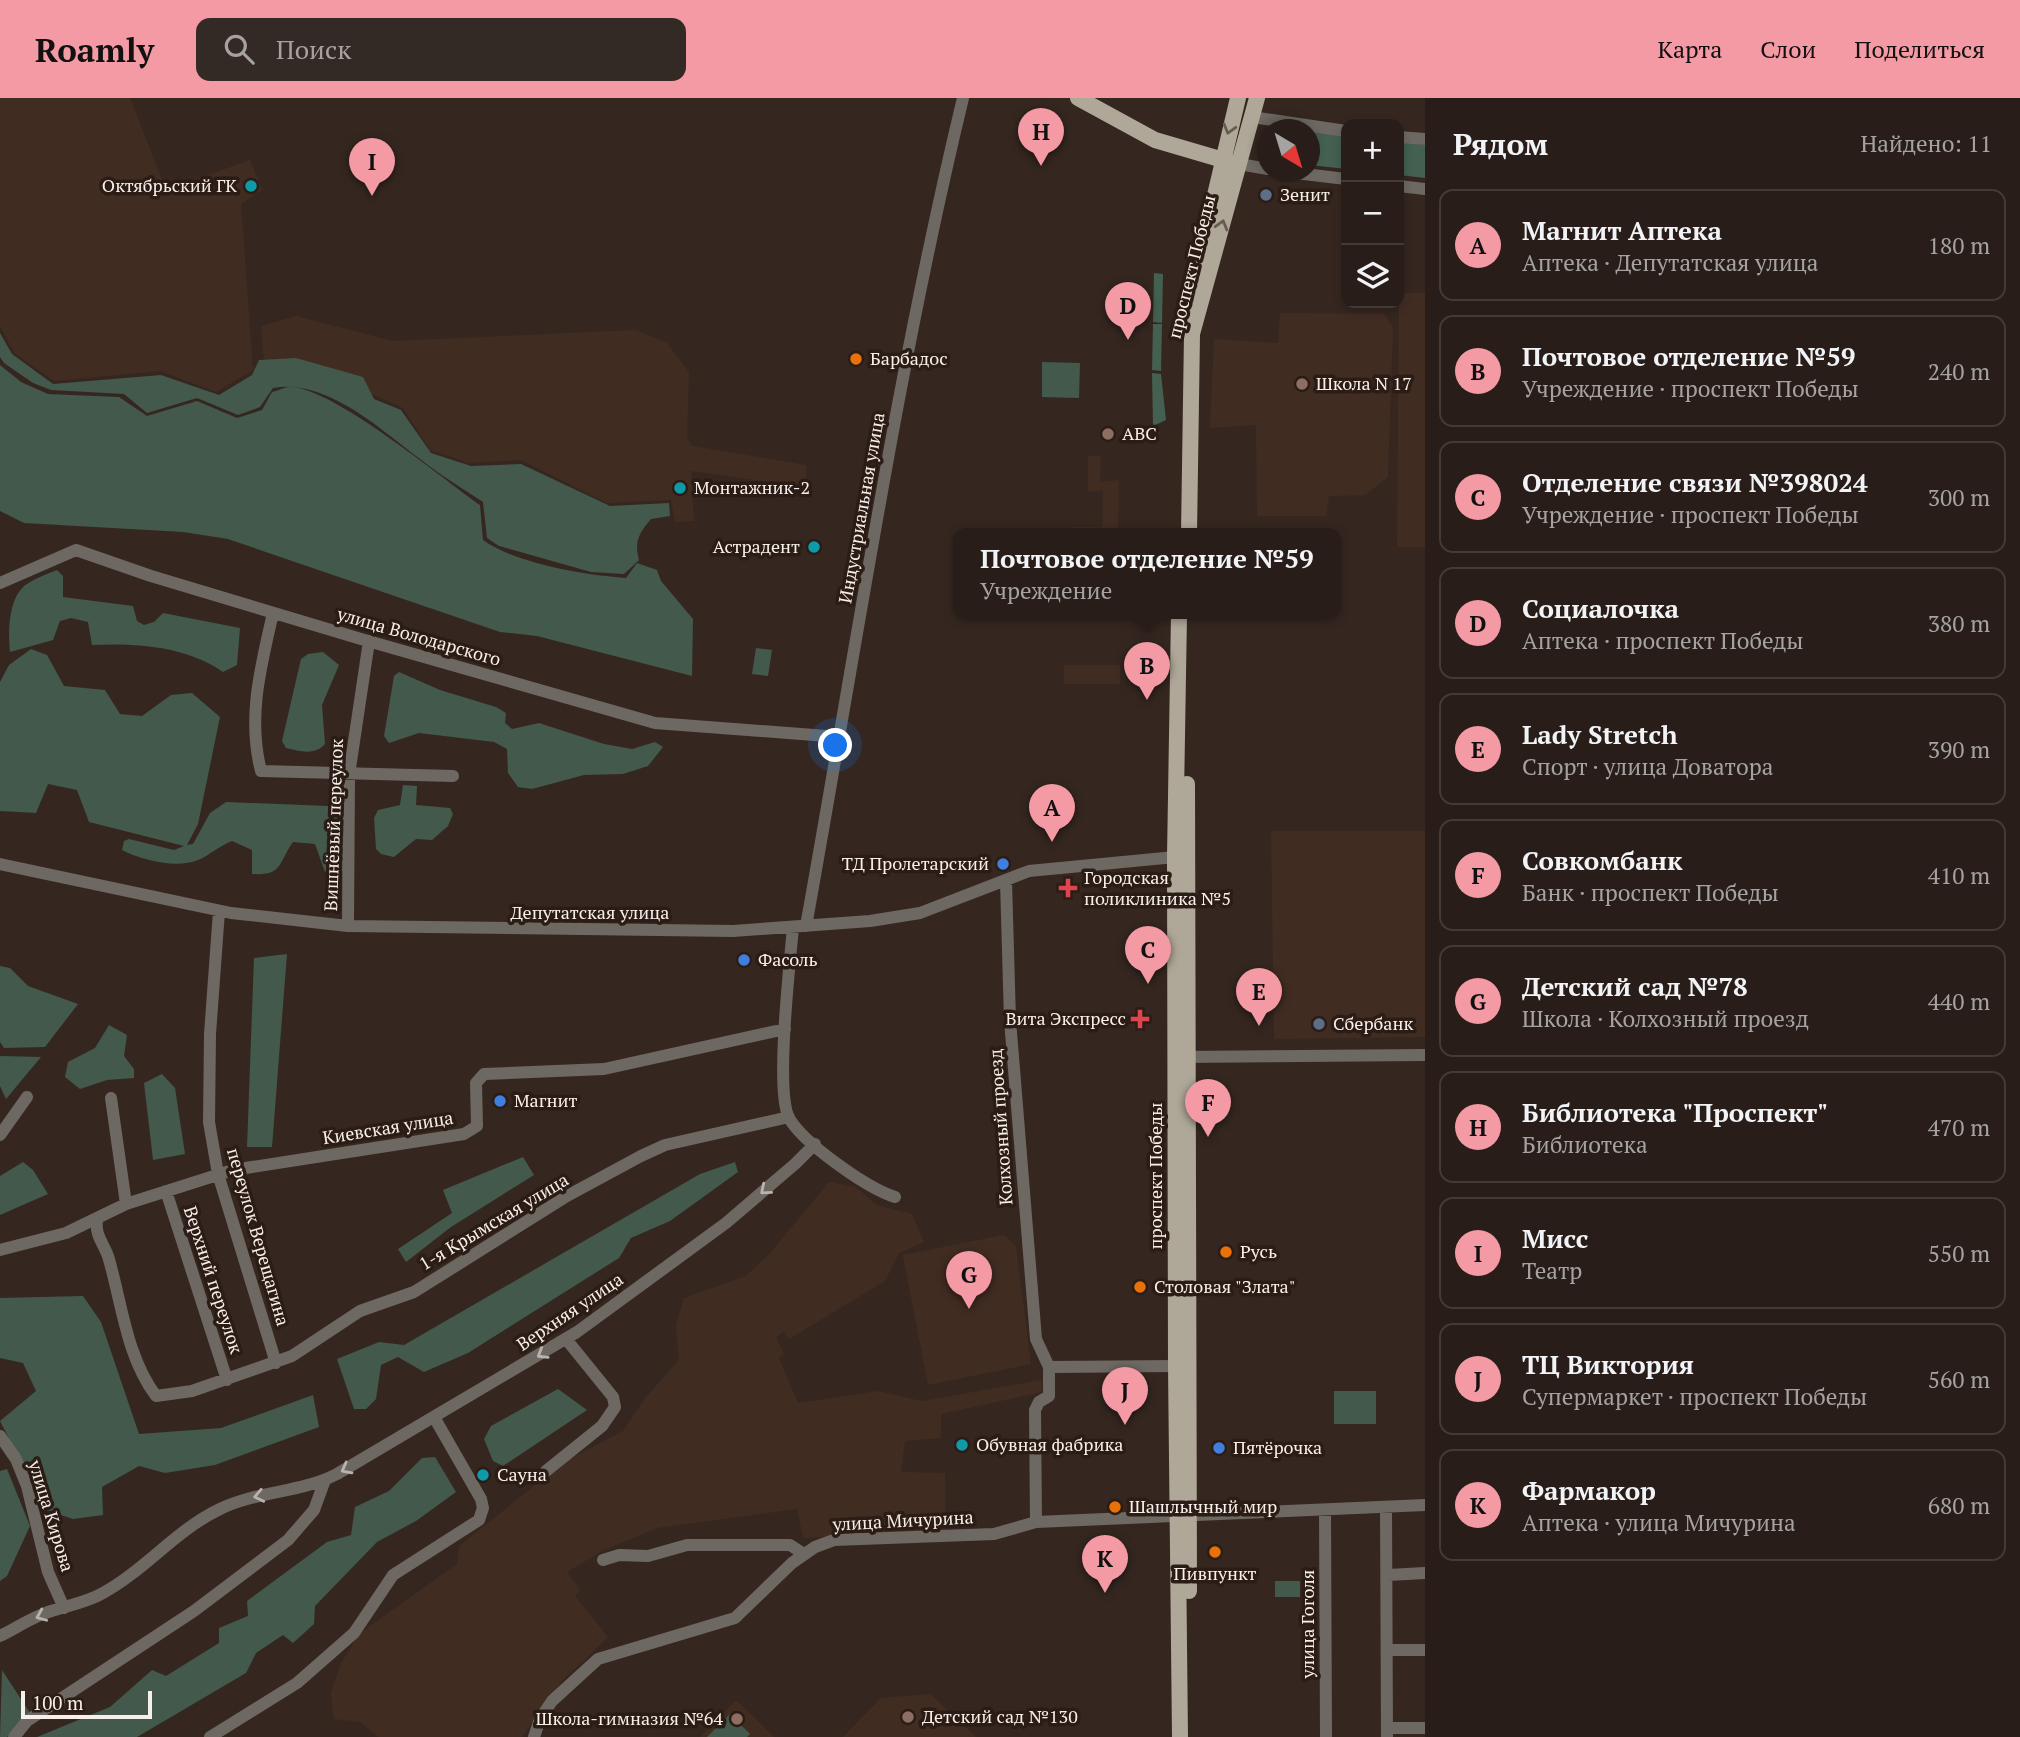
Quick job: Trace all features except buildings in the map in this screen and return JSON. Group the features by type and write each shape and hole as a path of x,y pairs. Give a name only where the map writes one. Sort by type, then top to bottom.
{"main road":[{"path":"1078,98 1155,140 1239,164"},
{"name":"проспект Победы","path":"1179,528 1181,341 1221,160 1238,98"},
{"name":"проспект Победы","path":"1189,528 1190,342 1257,98"},
{"name":"проспект Победы","path":"1179,619 1175,857 1182,1057 1181,1737"},
{"name":"проспект Победы","path":"1188,619 1176,1366 1190,1737"}],"street":[{"name":"Индустриальная улица","path":"789,1117 785,1098 785,1029 799,926 840,737 901,384 933,223 963,98"},
{"path":"1252,117 1261,119"},
{"path":"1320,129 1341,131"},
{"path":"1404,137 1425,139"},
{"path":"1239,164 1257,167"},
{"path":"1320,176 1341,178"},
{"path":"1404,187 1425,189"},
{"name":"улица Володарского","path":"0,583 76,550 273,613 655,723 840,737"},
{"path":"273,613 255,694 256,753 261,771 453,776"},
{"name":"Вишнёвый переулок","path":"348,926 349,775 369,641"},
{"name":"Депутатская улица","path":"0,864 219,911 348,926 733,931 920,913 1029,871 1175,857"},
{"name":"Колхозный проезд","path":"1006,881 1010,1020 1036,1339 1049,1367"},
{"name":"переулок Верещагина","path":"219,911 210,1034 209,1122 218,1174 276,1363"},
{"name":"Киевская улица","path":"0,1251 66,1233 126,1204 218,1174 464,1134 477,1126 476,1083 484,1074 604,1069 785,1029"},
{"path":"1182,1057 1425,1055"},
{"path":"0,1135 27,1097"},
{"path":"111,1098 126,1204"},
{"path":"789,1117 850,1174 876,1191 895,1197"},
{"name":"1-я Крымская улица","path":"97,1220 96,1232 107,1252 135,1358 156,1396 192,1391 292,1356 360,1311 414,1292 568,1196 641,1156 665,1145 789,1117"},
{"name":"Верхняя улица","path":"0,1636 41,1614 105,1592 199,1521 221,1508 244,1499 325,1480 566,1339 726,1223 815,1144"},
{"name":"Верхний переулок","path":"166,1191 227,1380"},
{"path":"546,1471 602,1426 615,1407 610,1392 566,1339"},
{"path":"1035,1522 1035,1410 1039,1402 1049,1396 1049,1367 1176,1366"},
{"path":"210,1737 297,1683 354,1633 393,1575 479,1520 483,1508 481,1499 434,1417"},
{"name":"улица Кирова","path":"0,1436 16,1459 27,1486 48,1572 64,1608"},
{"path":"14,1737 27,1721 194,1612 288,1539 314,1510 325,1480"},
{"name":"улица Мичурина","path":"534,1737 540,1719 552,1701 589,1665 607,1655 735,1618 768,1583 804,1554 838,1539 994,1534 1035,1522 1183,1518 1425,1505"},
{"path":"1386,1507 1387,1733 1425,1728"},
{"name":"улица Гоголя","path":"1325,1511 1326,1737"},
{"path":"603,1560 619,1555 648,1556 687,1545 789,1545 804,1554"},
{"path":"1388,1575 1425,1573"},
{"path":"1387,1650 1425,1650"}],"shaded area":[{"name":"Октябрьский ГК","path":"0,98 130,98 166,190 250,160 262,190 241,204 253,370 216,392 160,371 54,381 14,353 0,326"},
{"path":"1404,293 1425,293 1425,547 1397,547 1399,308 1404,308"},
{"name":"Школа N 17","path":"1280,313 1384,314 1393,327 1388,477 1365,495 1329,496 1326,516 1257,516 1256,425 1210,428 1214,339 1278,343"},
{"path":"296,316 393,341 636,330 667,343 689,372 687,437 692,446 806,465 806,487 691,471 694,521 675,522 671,500 607,503 521,460 469,463 430,450 403,408 290,358 264,361 261,326"},
{"path":"1088,456 1101,456 1100,482 1119,480 1118,528 1071,528 1102,527 1103,490 1088,492"},
{"path":"1064,665 1120,665 1120,684 1064,684"},
{"path":"1271,831 1425,831 1425,1037 1274,1039"},
{"path":"829,1182 856,1187 876,1205 912,1214 924,1242 899,1253 885,1281 789,1339 784,1332 776,1337 784,1354 779,1358 798,1403 878,1391 922,1401 1041,1380 1042,1392 941,1414 941,1438 905,1441 901,1472 945,1473 946,1531 803,1538 797,1509 657,1528 602,1551 567,1572 580,1590 575,1596 608,1637 562,1681 522,1737 379,1737 360,1722 334,1719 331,1693 341,1663 360,1633 457,1564 459,1546 564,1462 623,1431 646,1397 679,1360 676,1325 684,1298 746,1276 771,1252"},
{"path":"1004,1235 1016,1246 1031,1364 928,1385 903,1255"},
{"name":"Детский сад №130","path":"930,1694 976,1737 843,1737 881,1698"},
{"name":"Школа-гимназия №64","path":"736,1700 774,1737 700,1737"}],"green space":[{"path":"1320,131 1341,134 1341,168 1320,166"},
{"path":"1404,143 1425,145 1425,178 1404,176"},
{"path":"1154,273 1163,274 1162,323 1153,322"},
{"path":"1153,324 1162,324 1161,371 1152,370"},
{"path":"0,333 12,354 53,384 161,375 219,395 252,375 259,360 296,358 363,377 374,399 401,410 431,453 471,466 521,464 610,506 669,503 670,516 651,519 647,524 637,543 639,560 624,574 591,572 499,546 487,538 483,502 370,421 332,398 293,387 273,388 260,407 238,415 197,398 147,413 124,394 51,390 33,383 4,363 0,357"},
{"path":"1042,362 1080,363 1079,398 1042,397"},
{"path":"0,365 21,382 48,394 119,397 147,416 197,401 237,418 262,410 272,392 288,387 307,390 357,416 386,435 480,505 483,540 497,548 532,562 591,574 626,578 637,563 657,570 661,581 693,619 692,676 537,636 500,632 228,539 183,532 24,523 0,511"},
{"path":"1152,373 1161,374 1166,420 1153,426"},
{"path":"57,570 63,576 63,597 133,606 137,621 144,625 154,622 163,613 240,628 237,665 223,672 209,663 160,648 92,645 88,622 71,618 60,621 53,640 10,652 9,625 16,597 27,584"},
{"path":"756,648 772,650 768,676 752,674"},
{"path":"31,649 47,655 64,686 105,690 120,714 142,716 171,695 192,693 220,717 198,824 187,845 193,844 210,813 226,802 328,806 343,826 344,871 325,872 315,844 293,842 278,867 262,874 252,874 252,850 232,841 189,863 159,862 139,857 122,850 124,841 129,839 174,850 184,846 89,822 77,790 48,784 36,813 0,811 0,682 9,665"},
{"path":"323,652 339,665 322,705 325,744 312,751 286,748 282,741 301,659 308,654"},
{"path":"399,672 440,690 496,707 506,713 505,723 512,729 539,723 604,744 632,749 655,742 663,747 648,766 623,774 584,775 532,789 518,787 508,773 507,749 494,742 419,733 389,743 384,736 394,676"},
{"path":"403,785 417,786 416,805 450,808 453,814 448,826 432,840 416,839 394,857 381,854 376,849 374,818 378,810 400,805"},
{"path":"287,954 272,1147 247,1147 254,958"},
{"path":"0,966 10,968 28,986 78,1004 45,1047 4,1048 0,1042"},
{"path":"109,1025 127,1035 124,1056 134,1069 134,1078 107,1080 80,1089 65,1077 68,1062 95,1048"},
{"path":"0,1056 41,1057 6,1099 0,1086"},
{"path":"162,1074 175,1088 185,1154 153,1160 144,1083"},
{"path":"523,1157 534,1175 451,1227 406,1262 398,1249 452,1213 443,1190"},
{"path":"23,1162 33,1170 48,1194 0,1215 0,1176"},
{"path":"735,1162 738,1172 670,1221 631,1238 619,1258 468,1353 424,1372 398,1357 381,1365 376,1399 366,1409 354,1409 337,1359 379,1342 404,1345 700,1174"},
{"path":"83,1296 101,1322 139,1434 221,1428 313,1395 319,1427 215,1465 165,1473 139,1466 102,1487 103,1515 73,1519 46,1510 0,1421 36,1391 23,1363 0,1358 0,1298"},
{"path":"558,1389 587,1410 503,1466 493,1461 484,1439 491,1426"},
{"path":"1334,1391 1376,1391 1376,1424 1334,1424"},
{"path":"435,1457 456,1492 416,1521 377,1542 315,1606 314,1624 293,1643 283,1635 256,1653 246,1673 137,1737 37,1737 110,1707 152,1670 166,1676 219,1643 219,1628 248,1616 247,1601 327,1542 351,1535 355,1507 389,1491 422,1458"},
{"path":"7,1469 30,1526 7,1576 0,1581 0,1471"},
{"path":"1275,1581 1300,1581 1300,1597 1275,1597"},
{"path":"2,1670 30,1713 7,1737 0,1737"},
{"path":"730,1714 750,1734 747,1737 707,1737"}],"place":[{"name":"Библиотека \"Проспект\"","path":"1041,166"},
{"name":"Октябрьский ГК","path":"251,186"},
{"name":"Зенит","path":"1266,195"},
{"name":"Мисс","path":"372,196"},
{"name":"Социалочка","path":"1128,340"},
{"name":"Барбадос","path":"856,359"},
{"name":"Школа N 17","path":"1302,384"},
{"name":"АВС","path":"1108,434"},
{"name":"Монтажник-2","path":"680,488"},
{"name":"Астрадент","path":"814,547"},
{"name":"Почтовое отделение №59","path":"1147,700"},
{"name":"Магнит Аптека","path":"1052,842"},
{"name":"ТД Пролетарский","path":"1003,864"},
{"name":"Городская поликлиника №5","path":"1068,888"},
{"name":"Фасоль","path":"744,960"},
{"name":"Отделение связи №398024","path":"1148,984"},
{"name":"Вита Экспресс","path":"1140,1019"},
{"name":"Сбербанк","path":"1319,1024"},
{"name":"Lady Stretch","path":"1259,1026"},
{"name":"Магнит","path":"500,1101"},
{"name":"Совкомбанк","path":"1208,1137"},
{"name":"Русь","path":"1226,1252"},
{"name":"Столовая \"Злата\"","path":"1140,1287"},
{"name":"Детский сад №78","path":"969,1309"},
{"name":"ТЦ Виктория","path":"1125,1425"},
{"name":"Обувная фабрика","path":"962,1445"},
{"name":"Пятёрочка","path":"1219,1448"},
{"name":"Сауна","path":"483,1475"},
{"name":"Шашлычный мир","path":"1115,1507"},
{"name":"Пивпункт","path":"1215,1552"},
{"name":"Фармакор","path":"1105,1593"},
{"name":"Детский сад №130","path":"908,1717"},
{"name":"Школа-гимназия №64","path":"737,1719"}]}
